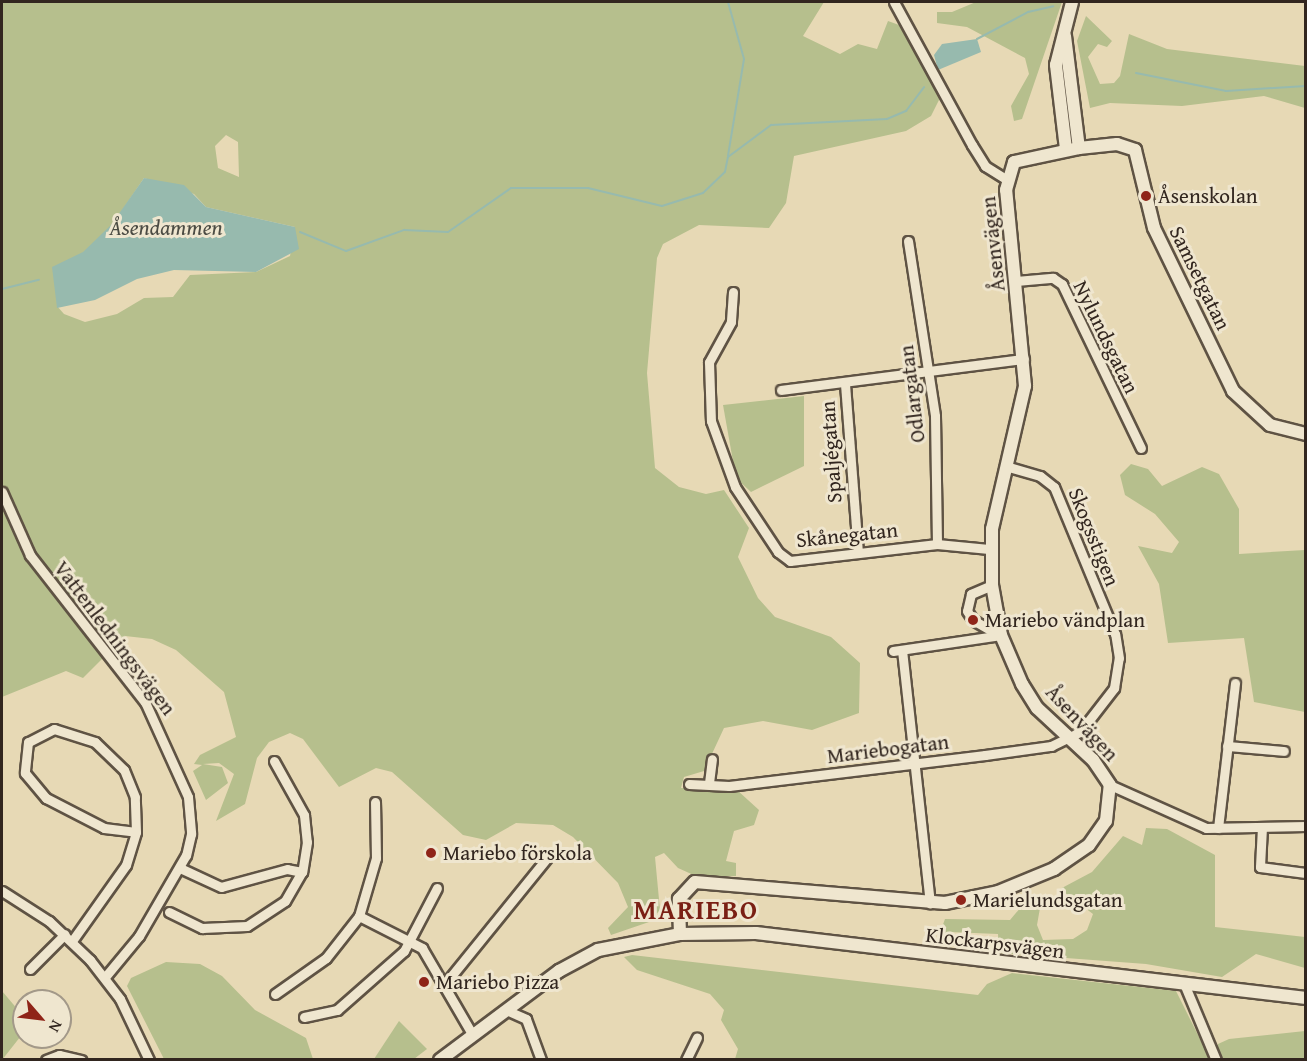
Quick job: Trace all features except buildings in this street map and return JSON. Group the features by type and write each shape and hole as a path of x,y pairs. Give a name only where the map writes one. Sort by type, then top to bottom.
{"street":[{"path":"894,2 985,166 1006,179"},
{"path":"1072,2 1064,26 1056,65 1072,148"},
{"name":"Samsetgatan","path":"1072,148 1118,144 1135,150 1154,228 1233,391 1270,424 1305,435"},
{"name":"Åsenvägen","path":"680,933 681,893 690,884 707,880 930,903 998,892 1072,859 1106,821 1110,785 1070,739 1037,708 1001,635 992,585 989,549 1023,409 1024,359 1006,179 1022,157 1072,148"},
{"name":"Odlargatan","path":"908,241 935,416 937,544"},
{"name":"Nylundsgatan","path":"1016,281 1053,278 1062,284 1141,448"},
{"name":"Skånegatan","path":"733,292 730,322 709,362 711,421 735,488 790,561 937,544 989,549"},
{"path":"781,390 845,384 1024,359"},
{"name":"Spaljégatan","path":"845,384 858,553"},
{"name":"Skogsstigen","path":"1009,467 1054,487 1118,645 1114,688 1070,739"},
{"name":"Vattenledningsvägen","path":"2,492 30,555 145,702 172,752 191,824 180,868 139,936 105,977"},
{"path":"992,585 971,594 967,611 973,621 1001,635"},
{"path":"930,903 914,763 897,651 1001,635"},
{"path":"1218,828 1236,683"},
{"path":"30,969 68,937 113,887 136,832 131,783 104,747 64,730 43,731 28,742 26,773 46,798 104,828 136,832"},
{"name":"Mariebogatan","path":"689,784 914,763 1051,746 1070,739"},
{"path":"1227,746 1284,751"},
{"path":"709,783 712,759"},
{"path":"169,912 202,928 247,926 279,907 302,872 307,842 304,815 274,760"},
{"path":"1110,785 1194,824 1218,828 1305,826"},
{"path":"275,994 313,970 359,916 376,858 375,802"},
{"path":"1262,827 1260,867 1305,873"},
{"path":"444,985 547,858"},
{"path":"180,868 221,887 287,869 302,872"},
{"path":"304,1017 338,1010 413,942 437,888"},
{"path":"2,891 68,937 105,977 149,1059"},
{"path":"359,916 413,942 444,985 472,1034"},
{"path":"440,1059 505,1010 598,950 680,933"},
{"name":"Klockarpsvägen","path":"680,933 756,933 1185,986 1305,998"},
{"path":"1185,986 1216,1059"},
{"path":"505,1010 526,1019 541,1059"},
{"path":"686,1059 697,1037"},
{"path":"46,1059 81,1059"}],"green space":[{"path":"2,2 824,2 803,36 840,54 858,44 877,49 888,21 899,25 940,98 931,116 906,131 794,156 786,203 769,228 699,225 663,244 657,258 647,373 655,468 679,487 706,494 724,490 749,528 738,557 758,598 775,617 831,637 860,663 859,713 812,730 763,721 724,728 704,771 684,777 681,788 737,790 759,810 754,825 734,831 726,861 736,863 736,876 698,877 678,868 664,853 655,857 660,910 649,922 611,935 608,928 628,907 618,883 573,837 553,825 516,823 486,840 463,835 392,772 376,768 339,787 303,739 290,733 269,742 257,758 245,804 216,821 234,774 219,763 203,764 222,767 228,783 206,800 193,771 202,765 194,764 200,755 236,737 224,692 176,650 152,639 125,636 83,678 66,671 2,697","holes":["226,135 238,142 239,177 218,168 215,146","144,178 194,194 206,207 295,227 290,256 256,272 190,275 173,297 144,298 117,314 85,322 64,314 57,306"]},
{"path":"976,2 1062,2 1022,119 1014,121 1011,106 1029,74 1025,58 967,27 937,23 937,12 952,12"},
{"path":"1086,16 1112,41 1107,47 1098,44 1088,57 1100,84 1114,83 1120,76 1129,34 1167,49 1305,66 1305,108 1264,96 1182,106 1110,103 1090,108 1077,41"},
{"path":"804,396 804,466 751,492 736,478 723,405"},
{"path":"1131,464 1148,469 1162,486 1202,467 1219,474 1239,509 1239,554 1305,550 1305,712 1254,702 1244,638 1168,643 1159,584 1138,546 1172,553 1179,542 1155,514 1125,495 1120,475"},
{"path":"1146,828 1167,829 1215,855 1215,927 1305,937 1305,968 1256,954 1222,977 1146,964 999,953 998,934 950,932 937,941 945,919 1010,920 1027,900 1040,908 1037,925 1043,940 1073,939 1087,930 1093,914 1060,889 1092,872 1123,836 1142,845"},
{"path":"632,955 978,995 987,984 1012,973 1176,991 1210,1059 735,1059 738,1049 721,1020 724,1010 710,994 637,970 624,957"},
{"path":"166,962 200,964 222,976 255,1010 306,1038 313,1059 164,1059 127,986 131,978"},
{"path":"2,991 12,1003 12,1047 2,1060"},
{"path":"399,1021 427,1049 414,1059 374,1059"},
{"path":"1305,1031 1305,1059 1223,1059 1218,1052 1218,1044 1229,1039"}],"water":[{"path":"977,39 981,52 938,70 934,55 942,44"},
{"name":"Åsendammen","path":"144,178 184,185 206,207 295,227 299,249 256,272 174,270 137,279 95,300 57,308 52,267 83,252 111,225"}],"waterway":[{"path":"728,2 744,59 728,156"},
{"path":"977,39 1028,12 1053,6"},
{"path":"1136,73 1226,91 1306,86"},
{"path":"300,232 346,251 404,230 448,232 511,188 588,188 662,206 703,193 725,172 728,157 771,125 887,119 906,111 924,87"},
{"path":"2,289 39,280"}],"place":[{"name":"Åsenskolan","path":"1146,196"},
{"name":"Mariebo vändplan","path":"973,620"},
{"name":"Mariebo förskola","path":"431,853"},
{"name":"Marielundsgatan","path":"961,900"},
{"name":"Mariebo Pizza","path":"424,982"}],"district":[{"name":"MARIEBO","path":"696,910"}]}
